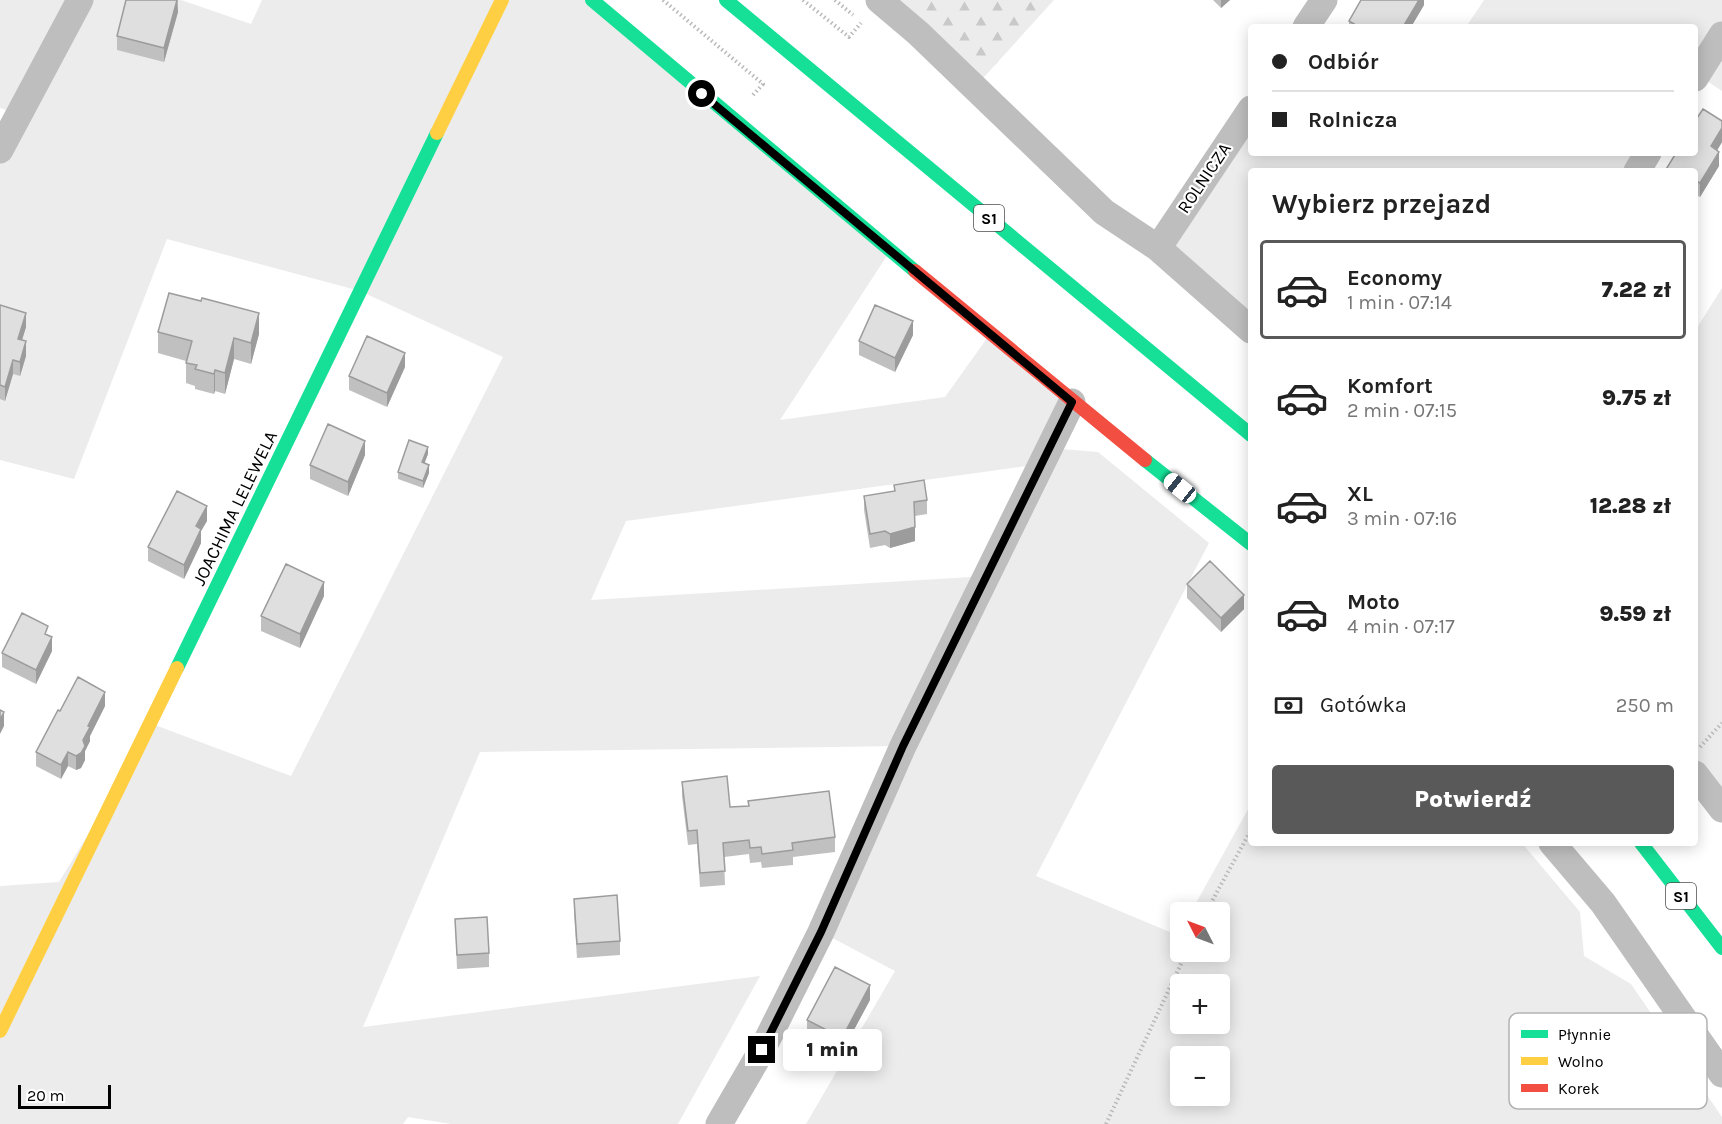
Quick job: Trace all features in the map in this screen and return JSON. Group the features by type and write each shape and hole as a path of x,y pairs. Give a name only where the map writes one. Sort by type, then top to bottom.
{"main road":[{"name":"JOACHIMA LELEWELA","path":"0,1031 502,0"},
{"path":"592,0 1072,402 1248,542"},
{"name":"S1","path":"726,0 1248,433"},
{"name":"S1","path":"1643,846 1722,948"}],"street":[{"path":"0,150 80,0"},
{"path":"879,0 918,33 1104,212 1158,248 1248,327"},
{"path":"1308,24 1324,0"},
{"path":"1698,73 1722,35"},
{"name":"ROLNICZA","path":"1158,248 1248,113"},
{"path":"719,1124 762,1050 821,932 903,746 1072,402"},
{"path":"1698,778 1722,809"},
{"path":"1554,846 1602,903 1679,1013"},
{"path":"1707,1053 1722,1074"}],"path":[{"path":"663,0 763,84 750,98"},
{"path":"803,0 849,37 862,22 835,0"},
{"path":"1698,750 1722,723"},
{"path":"1211,902 1248,835"},
{"path":"1106,1124 1182,962"}],"green space":[{"path":"0,0 181,0 251,24 262,0 592,0 890,251 780,420 945,397 990,334 1072,402 1061,449 1098,452 1209,543 1036,876 1170,932 1170,962 1230,962 1230,902 1197,902 1248,809 1248,846 1525,846 1580,912 1584,956 1631,984 1651,1013 1509,1013 1509,1109 1707,1109 1707,1095 1722,1117 1722,1124 806,1124 895,971 821,932 903,746 480,752 363,1027 760,976 678,1124 451,1124 408,1117 403,1124 0,1124 0,886 59,882 155,725 291,776 503,357 360,291 167,239 74,479 0,460 0,152 18,114 0,108","holes":["1041,464 987,576 591,600 626,521"]},
{"path":"879,0 1054,0 975,87"},
{"path":"1484,0 1722,0 1722,91 1698,75 1698,24 1468,24"},
{"path":"1248,113 1248,156 1646,156 1639,168 1248,168 1248,327 1158,248"},
{"path":"1722,288 1722,809 1698,778 1698,326"}],"building":[{"path":"126,0 177,0 164,48 117,36"},
{"path":"1361,0 1419,0 1405,24 1354,24 1349,21"},
{"path":"1703,109 1722,121 1722,128 1711,146 1719,152 1700,183 1698,182 1698,168 1667,168 1674,156 1698,156 1698,116"},
{"path":"169,293 201,301 202,298 259,313 251,343 234,338 225,373 215,370 214,374 195,369 197,365 186,363 192,341 158,332"},
{"path":"0,305 26,313 18,339 26,341 20,362 13,360 5,387 0,385"},
{"path":"875,305 913,321 895,358 859,341"},
{"path":"367,336 405,353 387,393 349,376"},
{"path":"328,424 365,441 348,482 310,465"},
{"path":"409,440 428,447 422,462 429,465 423,481 398,472"},
{"path":"924,480 927,500 914,502 915,527 890,534 885,531 870,534 864,496 895,491 894,485"},
{"path":"177,491 207,506 196,526 201,529 184,565 148,547"},
{"path":"1210,561 1244,595 1221,618 1187,584"},
{"path":"286,564 324,582 300,634 261,616"},
{"path":"22,613 48,626 45,634 52,637 36,670 2,653"},
{"path":"78,677 105,692 88,726 90,727 83,740 85,746 81,753 76,756 68,752 61,765 36,752"},
{"path":"727,776 730,807 749,806 748,801 829,791 835,837 792,843 793,850 762,854 761,847 750,848 749,840 723,843 725,871 700,873 697,830 688,831 682,782"},
{"path":"617,895 620,941 577,944 574,899"},
{"path":"487,917 489,953 457,955 455,919"},
{"path":"835,967 870,985 842,1038 807,1020"}],"traffic: fast":[{"path":"592,0 915,271"},
{"path":"726,0 1248,433"},
{"path":"177,668 437,133"},
{"path":"1145,460 1248,542"},
{"path":"1643,846 1722,948"}],"traffic: slow":[{"path":"437,133 502,0"},
{"path":"0,1031 177,668"}],"traffic: jam":[{"path":"915,271 1145,460"}],"route":[{"path":"702,94 1072,402 903,746 821,932 762,1050"}]}
